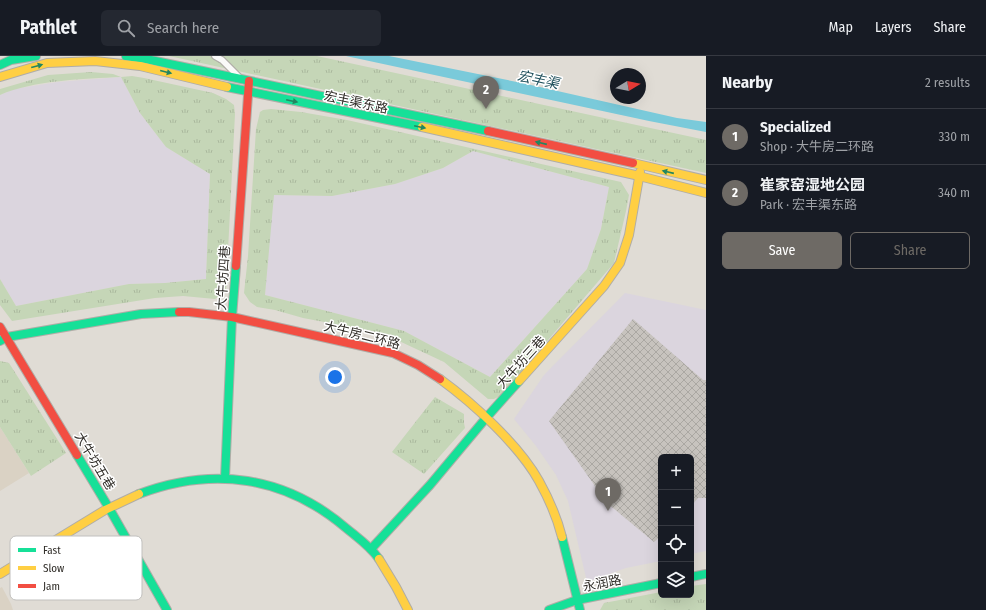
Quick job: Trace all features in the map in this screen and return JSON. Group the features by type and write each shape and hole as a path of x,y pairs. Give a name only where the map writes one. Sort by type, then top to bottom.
{"street":[{"path":"0,65 11,60 36,56"},
{"name":"宏丰渠东路","path":"126,56 454,123 706,180"},
{"path":"215,56 222,60 245,80"},
{"name":"宏丰渠东路","path":"0,77 47,63 95,61 140,66 248,92 449,133 639,176 706,193"},
{"name":"大牛坊四巷","path":"225,478 232,317 248,92 245,80"},
{"name":"大牛坊三巷","path":"371,550 430,485 486,418 604,286 620,263 629,235 642,165"},
{"name":"大牛房二环路","path":"3,339 141,314 189,312 232,317 393,353 418,365 441,380 486,418 519,452 539,480 556,515 580,610"},
{"name":"大牛坊五巷","path":"0,327 3,339 109,508 125,536"},
{"path":"63,536 109,508 134,496 164,486 199,480 225,478 247,481 290,493 302,498 345,525 371,550 389,574 408,610"},
{"name":"大牛坊五巷","path":"142,567 166,610"},
{"path":"0,574 10,568"},
{"path":"694,576 706,574"},
{"name":"永润路","path":"549,610 577,600 658,584"}],"shaded area":[{"path":"121,77 140,113 166,147 210,174 206,279 165,283 129,284 16,306 0,279 0,95 14,89 58,82"},
{"path":"473,151 609,187 601,229 587,269 490,377 404,331 265,295 273,195 332,196 395,184 443,168"},
{"path":"625,293 706,310 706,551 694,553 694,454 658,454 658,562 626,568 587,582 568,501 556,475 536,446 514,419 544,375"},
{"path":"0,427 29,473 0,491"},
{"path":"2,587 13,610 0,610 0,588"}],"green space":[{"path":"169,56 317,56 706,140 706,173"},
{"path":"91,72 113,74 121,77 43,83 13,90 0,95 0,89 48,75"},
{"path":"132,76 144,78 213,93 226,99 234,105 235,114 226,290 215,299 183,296 155,298 12,321 0,305 0,279 16,306 129,284 165,283 206,279 210,174 166,147 140,113 121,77"},
{"path":"271,109 301,112 347,120 621,182 629,195 614,263 500,396 494,399 488,399 444,362 399,341 372,331 303,318 275,310 257,307 250,302 244,293 248,256 256,129 260,112","holes":["473,151 609,187 601,229 587,269 490,377 404,331 265,295 274,195 332,196 395,184 443,168"]},
{"path":"0,361 9,363 66,453 31,476 0,427"},
{"path":"435,397 464,414 465,428 424,474 392,452"},
{"path":"706,584 706,610 600,610 604,603 658,593 658,598 694,598 694,586"}],"water":[{"path":"346,56 389,56 522,83 610,104 677,118 706,122 706,132"}],"building":[{"path":"633,319 703,380 706,380 706,498 698,498 694,503 694,454 658,454 658,539 654,542 607,503 549,421"}],"traffic: fast":[{"path":"0,65 11,60 36,56"},
{"path":"126,56 488,131"},
{"path":"227,87 422,127"},
{"path":"225,478 232,317 236,266"},
{"path":"0,341 7,337 141,314 179,312"},
{"path":"371,549 430,485 519,381"},
{"path":"77,455 125,536"},
{"path":"139,494 167,485 194,480 221,479 247,481 273,487 298,497 323,510 364,542 379,559"},
{"path":"562,537 580,610"},
{"path":"142,566 167,610"},
{"path":"694,576 706,574"},
{"path":"549,610 577,600 658,584"}],"traffic: slow":[{"path":"0,77 47,63 95,61 140,66 227,87"},
{"path":"422,127 635,175 706,193"},
{"path":"633,163 706,180"},
{"path":"519,381 604,286 620,263 629,235 640,172"},
{"path":"440,379 481,412 520,453 539,481 555,515 562,537"},
{"path":"62,536 105,510 139,494"},
{"path":"379,559 408,610"},
{"path":"0,574 10,568"}],"traffic: jam":[{"path":"236,266 249,81"},
{"path":"488,131 633,163"},
{"path":"179,312 232,317 393,353 418,365 440,379"},
{"path":"0,327 77,455"}],"place":[{"name":"崔家窑湿地公园","path":"486,109"},
{"name":"Specialized","path":"608,511"}],"water label":[{"name":"宏丰渠","path":"538,80"}]}
